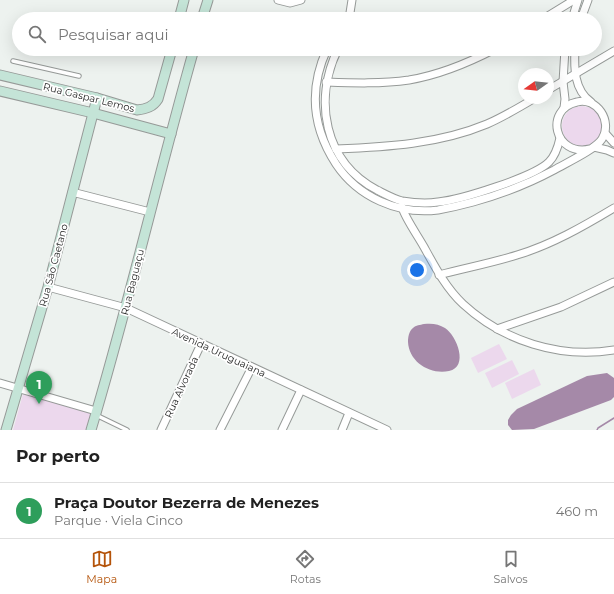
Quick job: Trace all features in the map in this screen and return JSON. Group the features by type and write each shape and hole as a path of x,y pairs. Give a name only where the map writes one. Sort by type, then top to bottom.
{"main road":[{"path":"181,12 184,0"},
{"path":"204,12 208,0"},
{"name":"Rua Gaspar Lemos","path":"0,75 97,98 137,110 150,107 155,103 160,94 170,56"},
{"name":"Rua Baguaçu","path":"91,430 126,308 192,56"},
{"name":"Rua Gaspar Lemos","path":"0,91 93,113 171,134"},
{"name":"Rua São Caetano","path":"6,430 48,287 97,98"}],"street":[{"path":"206,12 213,0"},
{"path":"278,0 290,3 301,0"},
{"path":"350,12 352,0"},
{"path":"554,12 574,0"},
{"path":"574,12 578,0"},
{"path":"584,12 588,0"},
{"path":"554,87 614,51"},
{"path":"324,56 316,81 315,100 321,132 330,154 340,170 353,184 368,195 385,204 402,209 421,211 438,210 493,196 520,187 569,162 592,148 603,138 606,129 605,118 601,110 588,100 578,86 575,74 575,56"},
{"path":"335,56 326,82 325,110 329,130 336,149 352,172 362,182 401,201 427,203 440,202 465,196 514,180 544,167 550,162 560,138"},
{"path":"326,82 366,84 410,80 452,68 479,56"},
{"path":"564,108 565,99 563,82 565,56"},
{"path":"320,65 330,68"},
{"path":"594,104 579,101 571,103 564,108 559,114 557,122 557,130 560,138 570,148 584,150 592,148 607,150 614,153"},
{"path":"336,149 411,144 443,138 486,124 524,104"},
{"path":"606,129 614,122"},
{"path":"606,129 614,143"},
{"path":"321,132 329,130"},
{"path":"72,192 150,212"},
{"path":"401,201 402,209 439,275 462,303 484,321 510,336 538,346 567,352 597,353 614,350"},
{"path":"439,275 518,255 556,240 614,208"},
{"path":"498,330 560,307 614,282"},
{"name":"Avenida Uruguaiana","path":"48,287 126,308 387,430"},
{"name":"Rua Alvorada","path":"161,430 201,344"},
{"path":"220,430 252,367"},
{"path":"0,383 96,413"},
{"path":"282,430 301,390"},
{"path":"342,430 349,413"}],"lane":[{"path":"14,61 79,76"},
{"path":"96,413 127,430"}],"shaded area":[{"path":"582,106 596,112 602,126 596,140 582,146 568,140 562,126 568,112"},
{"path":"435,324 443,327 454,338 460,358 455,368 449,371 435,371 422,366 412,356 408,342 410,332 415,326"},
{"path":"499,344 507,359 478,373 471,358"},
{"path":"512,360 519,374 492,388 485,373"},
{"path":"534,369 541,385 512,399 505,383"},
{"path":"607,373 614,378 614,397 611,400 534,429 512,430 508,425 508,420 517,409 587,376"},
{"path":"23,394 93,413 88,430 13,430"}],"waterway":[{"path":"597,430 614,418"}],"place":[{"name":"Praça Doutor Bezerra de Menezes","path":"39,404"}]}
